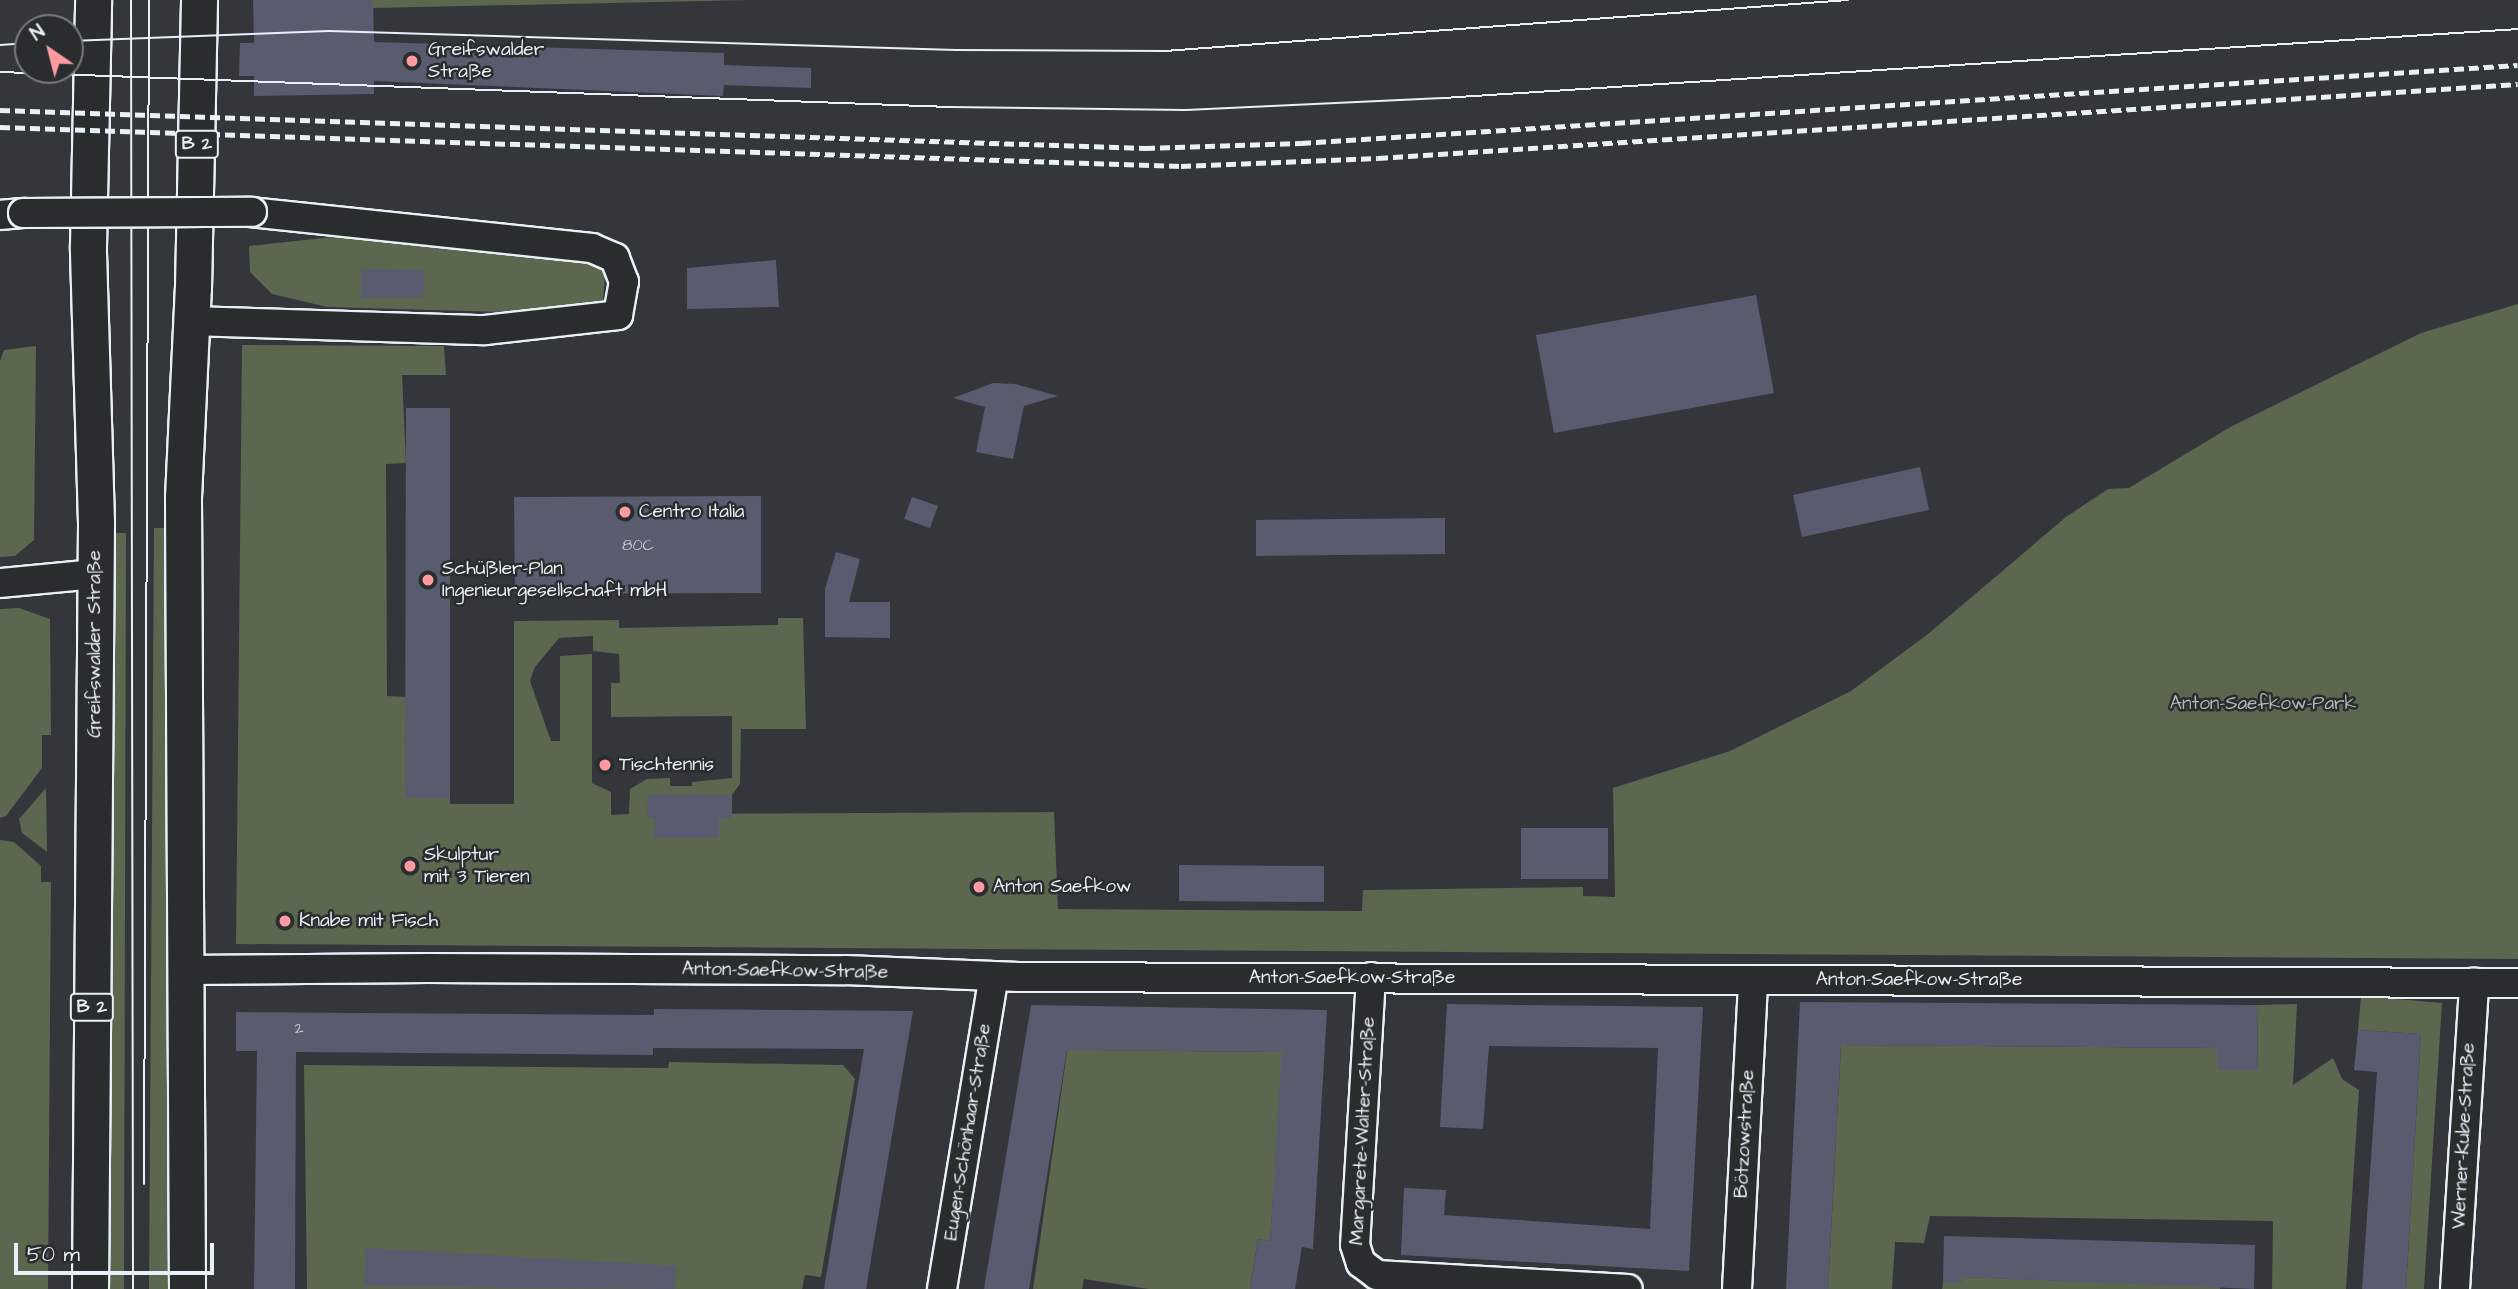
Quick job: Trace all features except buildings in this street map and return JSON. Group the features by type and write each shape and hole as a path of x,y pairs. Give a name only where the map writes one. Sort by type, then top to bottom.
{"main road":[{"name":"Greifswalder Straße","path":"90,1289 95,575 88,257 93,0"},
{"name":"B 2","path":"187,1289 183,497 191,321 199,0"}],"street":[{"path":"11,214 252,212 592,248 615,258 624,282 618,315 485,330 191,321"},
{"path":"0,583 95,575"},
{"name":"Anton-Saefkow-Straße","path":"186,971 845,970 994,976 2518,983"},
{"name":"Eugen-Schönhaar-Straße","path":"942,1289 994,976"},
{"name":"Margarete-Walter-Straße","path":"1371,977 1355,1245 1361,1263 1377,1275 1628,1289"},
{"name":"Bötzowstraße","path":"1737,1289 1753,980"},
{"name":"Werner-Kube-Straße","path":"2455,1289 2474,983"}],"green space":[{"path":"373,0 751,0 373,8"},
{"path":"332,237 585,254 595,260 605,276 603,301 582,309 535,313 327,307 272,294 250,272 249,246"},
{"name":"Anton-Saefkow-Park","path":"2518,304 2518,959 236,944 242,345 444,346 446,375 402,375 406,463 386,464 387,696 406,697 405,798 450,798 450,804 514,804 514,621 619,620 619,628 778,625 778,618 803,618 806,729 741,729 740,784 732,795 648,795 648,814 1054,812 1058,909 1362,911 1363,890 1583,887 1583,896 1615,897 1613,788 1730,751 1851,691 1928,634 2066,517 2108,489 2129,488 2232,426 2421,333","holes":["593,636 593,651 619,654 620,683 611,683 611,717 732,716 732,778 692,782 692,786 670,786 670,778 647,779 630,789 629,814 611,815 611,792 592,783 592,654 560,656 560,741 551,741 530,681 535,667 559,638"]},
{"path":"36,346 34,540 15,556 0,557 0,361 4,350"},
{"path":"154,528 172,528 168,1289 149,1289"},
{"path":"108,533 126,533 124,1289 106,1289"},
{"path":"19,608 50,619 51,735 42,735 42,768 6,816 0,818 0,609"},
{"path":"46,788 47,852 22,833 19,819"},
{"path":"0,840 14,842 41,866 41,882 51,882 48,1289 0,1289"},
{"path":"2361,996 2442,1003 2424,1289 2406,1289 2421,1034 2358,1030"},
{"path":"2297,1004 2293,1085 2333,1058 2342,1079 2359,1090 2346,1289 2272,1289 2273,1221 1930,1216 1924,1243 1895,1242 1892,1289 1828,1289 1841,1045 2217,1048 2218,1070 2258,1069 2257,1005"},
{"path":"1068,1045 1094,1046 1096,1050 1261,1052 1263,1048 1284,1048 1270,1241 1258,1239 1250,1289 1149,1289 1084,1279 1082,1289 1033,1289"},
{"path":"669,1062 843,1065 855,1079 821,1277 805,1275 802,1289 307,1289 304,1065 668,1068"},
{"path":"1963,1277 2220,1286 2220,1289 1942,1289 1943,1283 1962,1283"}],"tram line":[{"path":"131,0 133,1289"},
{"path":"144,1184 149,0"},
{"path":"84,40 329,31 956,50 1165,51 1848,0"},
{"path":"0,72 950,107 1186,110 1443,98 2518,29"},
{"path":"0,45 14,44"}],"railway":[{"path":"0,110 1145,148 1301,143 2518,65"},
{"path":"0,127 1181,166 1378,158 2518,84"}],"place":[{"name":"Greifswalder Straße","path":"412,61"},
{"name":"Centro Italia","path":"625,512"},
{"name":"Schüßler-Plan Ingenieurgesellschaft mbH","path":"428,580"},
{"name":"Tischtennis","path":"605,765"},
{"name":"Skulptur mit 3 Tieren","path":"410,866"},
{"name":"Anton Saefkow","path":"979,887"},
{"name":"Knabe mit Fisch","path":"285,921"}]}
